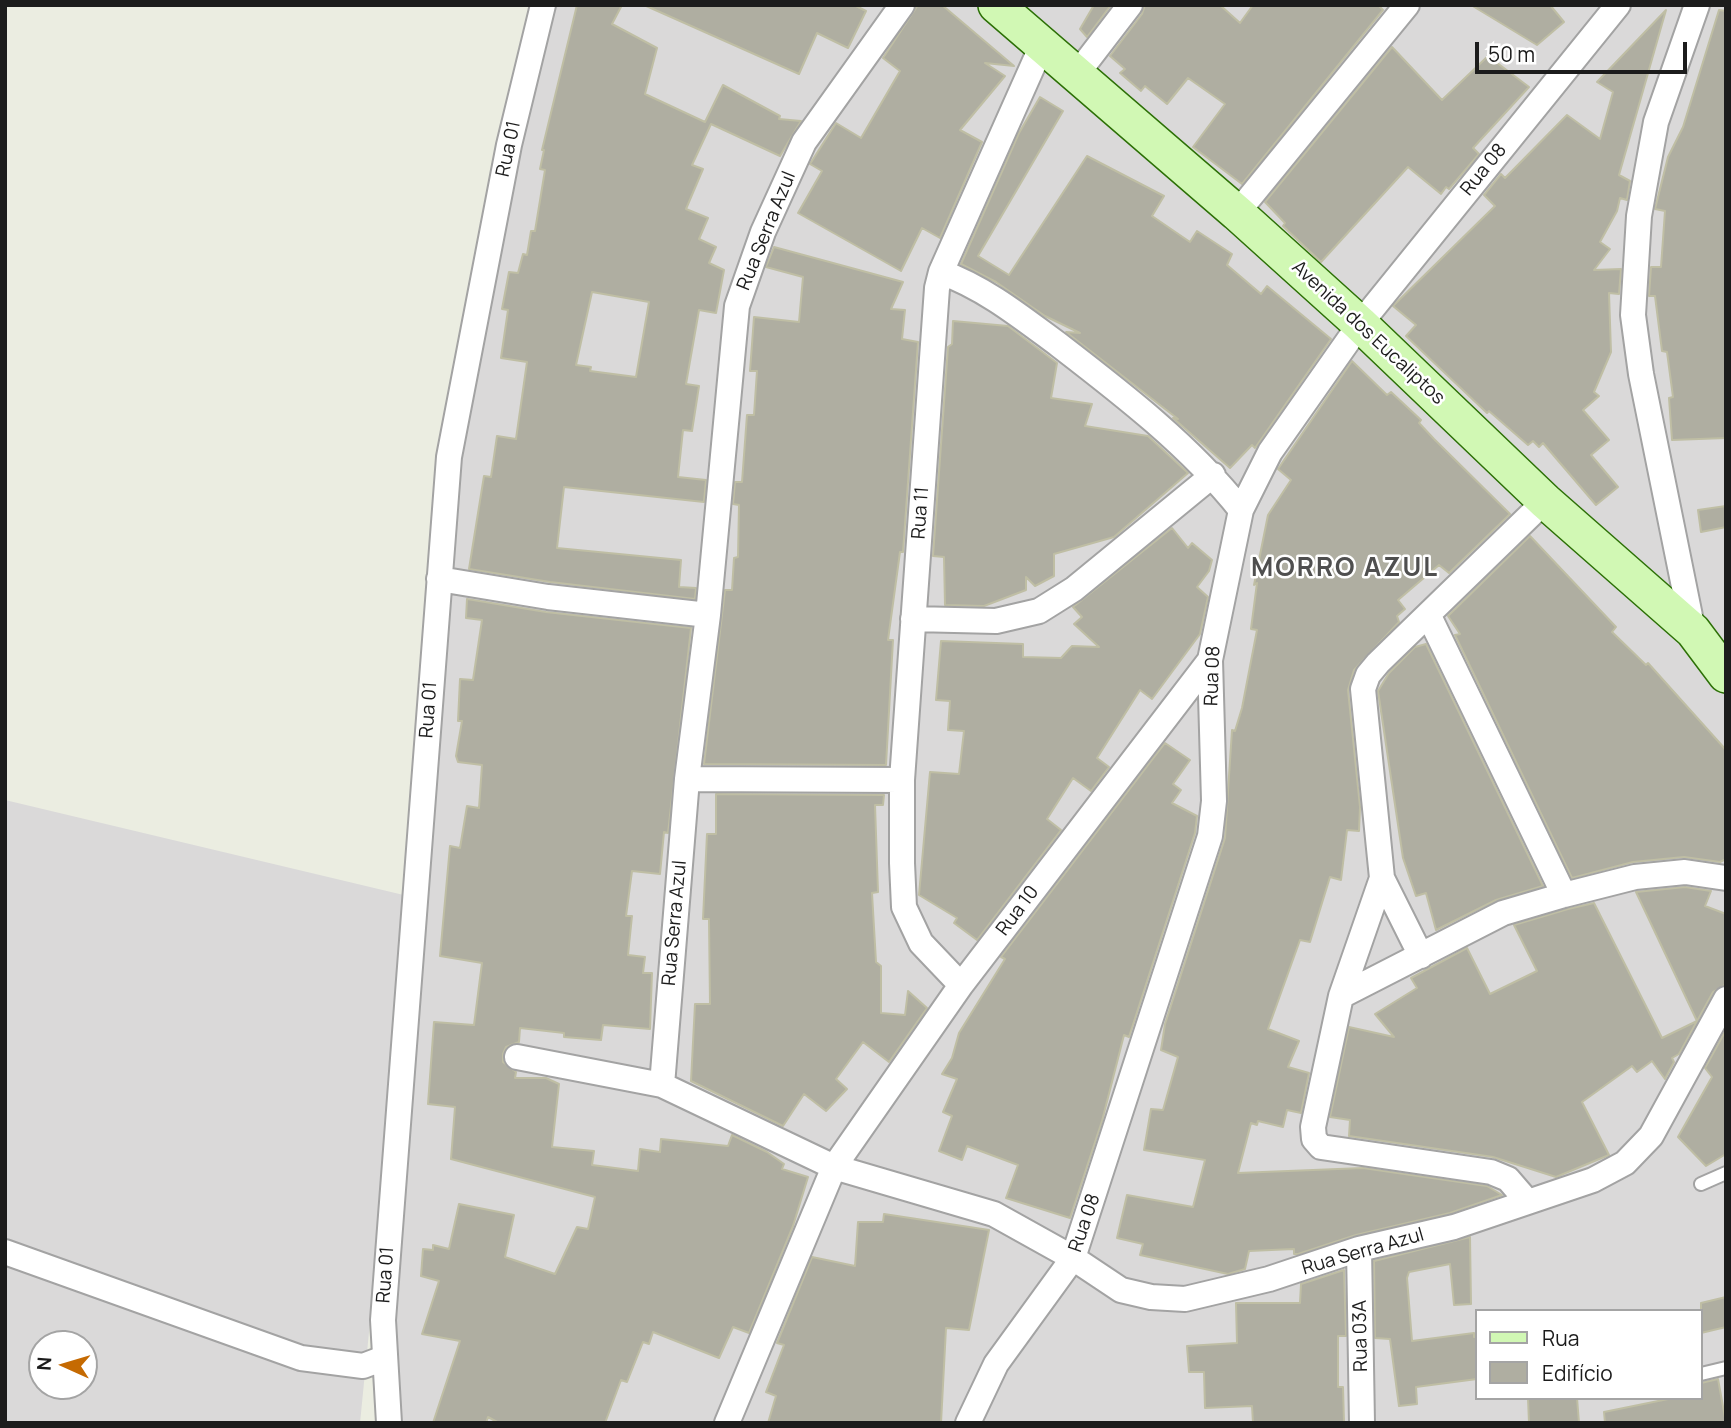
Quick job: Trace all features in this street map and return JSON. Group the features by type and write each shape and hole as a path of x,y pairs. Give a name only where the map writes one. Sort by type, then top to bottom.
{"street":[{"name":"Rua 01","path":"389,1423 383,1320 449,457 509,145 543,5"},
{"name":"Rua Serra Azul","path":"662,1085 687,779 708,615 737,306 763,232 804,142 902,5"},
{"name":"Avenida dos Eucaliptos","path":"996,5 1237,213 1360,324 1545,501 1693,631 1726,675"},
{"path":"1077,74 1130,5"},
{"path":"1237,213 1407,5"},
{"name":"Rua 08","path":"968,1423 996,1364 1073,1258 1210,836 1214,801 1210,660 1241,510 1270,452 1360,324 1618,5"},
{"path":"1693,631 1641,374 1633,315 1639,216 1656,122 1697,5"},
{"name":"Rua 11","path":"961,985 921,943 904,907 902,780 941,272 1042,43"},
{"path":"941,272 966,281 1010,309 1144,411 1213,475 1241,510"},
{"path":"913,619 996,621 1039,611 1074,589 1213,475"},
{"path":"1421,957 1381,878 1363,689 1368,675 1378,663 1545,501"},
{"path":"439,579 548,597 708,615"},
{"path":"1429,616 1564,895"},
{"name":"Rua 10","path":"727,1423 834,1167 961,985 1210,660"},
{"path":"687,779 902,780"},
{"path":"1341,996 1503,914 1564,895 1635,877 1685,872 1726,878"},
{"path":"1381,878 1341,996 1313,1127 1314,1139 1321,1147 1491,1172 1508,1179 1527,1201"},
{"name":"Rua Serra Azul","path":"834,1167 994,1214 1073,1258 1121,1290 1151,1297 1185,1299 1269,1279 1359,1249 1454,1227 1593,1180 1625,1163 1651,1136 1726,999"},
{"path":"517,1057 662,1085 834,1167"},
{"name":"Rua 03A","path":"1359,1249 1362,1423"},
{"path":"5,1252 301,1358 363,1366 384,1358"}],"lane":[{"path":"1700,1184 1726,1173"},
{"path":"1703,1374 1726,1368"}],"shaded area":[{"path":"543,5 1726,5 1726,1423 389,1423 384,1358 449,457"},
{"path":"5,800 412,897 360,1423 5,1423"}],"building":[{"path":"577,5 622,5 612,24 657,48 645,94 705,122 723,85 780,116 779,119 801,121 780,156 711,124 692,165 703,169 686,209 708,218 699,239 716,247 709,263 724,270 716,313 699,310 686,384 699,386 692,431 683,430 678,477 706,480 704,502 564,487 557,548 681,560 679,587 696,588 695,599 550,582 469,569 484,476 491,477 497,436 516,439 527,362 501,358 508,310 502,309 509,272 518,273 523,254 527,255 531,231 535,231 545,170 540,169 542,150","holes":["592,292 649,302 636,377 590,371 591,367 576,365"]},
{"path":"644,5 854,5 866,11 848,48 817,33 799,74"},
{"path":"918,5 942,5 1014,66 985,63 1005,76 960,130 982,142 940,238 922,228 901,271 798,213 822,171 810,164 836,123 861,138 900,71 883,58"},
{"path":"1094,5 1111,5 1087,37 1080,29"},
{"path":"1145,5 1220,5 1240,23 1253,5 1378,5 1383,10 1242,184 1193,147 1225,104 1188,78 1167,104 1145,86 1141,91 1120,73 1125,69 1110,56 1142,14"},
{"path":"1471,5 1550,5 1564,22 1537,45"},
{"path":"1666,10 1619,175 1630,181 1627,200 1620,198 1617,211 1600,242 1610,249 1594,270 1621,269 1619,294 1609,293 1611,352 1594,392 1599,396 1583,410 1609,440 1591,455 1618,487 1596,505 1543,443 1539,447 1533,441 1528,445 1489,411 1487,413 1406,336 1416,325 1393,306 1495,206 1484,195 1501,174 1505,178 1567,115 1600,139 1613,92 1597,82"},
{"path":"1719,10 1726,11 1726,438 1672,440 1669,398 1673,397 1667,352 1662,351 1655,296 1649,296 1651,267 1661,267 1665,211 1655,209 1668,157 1683,127"},
{"path":"1392,47 1442,100 1488,56 1529,87 1473,148 1479,154 1449,189 1446,187 1441,194 1408,167 1321,262 1283,226 1285,223 1265,202"},
{"path":"1040,97 1063,111 978,256 1009,275 1087,156 1164,196 1152,216 1190,242 1197,231 1232,254 1227,265 1261,294 1267,286 1331,339 1255,448 1252,445 1230,468 1173,418 1178,419 1066,332 1080,333 1045,316 996,282 961,264 1019,133"},
{"path":"774,247 903,282 891,309 905,310 902,339 918,342 903,552 900,552 888,640 893,640 886,765 704,764 725,590 732,590 734,558 738,557 739,505 733,504 735,482 742,482 747,415 754,415 757,371 750,371 754,317 799,322 803,277 766,267"},
{"path":"953,321 1008,326 1057,363 1051,398 1092,404 1085,426 1148,436 1188,473 1114,537 1054,554 1054,576 1035,586 1026,577 1026,590 984,606 945,605 944,557 933,556 948,347 952,344"},
{"path":"1352,361 1387,395 1391,392 1421,420 1419,423 1434,439 1510,514 1449,573 1439,565 1398,600 1405,609 1397,616 1399,622 1354,670 1348,690 1360,807 1359,831 1347,830 1341,880 1330,877 1310,942 1300,940 1268,1029 1299,1041 1288,1067 1309,1073 1301,1113 1287,1110 1283,1127 1258,1121 1257,1125 1251,1123 1238,1173 1363,1168 1487,1186 1502,1195 1450,1213 1356,1235 1298,1254 1294,1254 1294,1249 1249,1251 1245,1269 1228,1274 1140,1255 1143,1244 1117,1238 1127,1195 1193,1207 1205,1160 1144,1150 1151,1109 1163,1110 1178,1057 1161,1050 1165,1024 1225,838 1232,730 1235,731 1242,708 1257,630 1251,629 1257,583 1254,585 1268,515 1291,480 1278,469"},
{"path":"1726,506 1726,527 1701,532 1698,510"},
{"path":"1172,528 1188,548 1192,543 1212,560 1209,571 1197,587 1208,597 1200,634 1152,699 1140,690 1097,758 1109,767 1091,791 1073,778 1047,819 1061,830 977,940 954,923 957,918 919,895 930,772 959,774 964,731 948,730 950,701 936,700 941,641 1023,644 1023,657 1061,658 1072,646 1099,647 1074,624 1082,617 1073,607"},
{"path":"1530,536 1616,627 1612,632 1646,665 1648,663 1726,750 1726,859 1720,862 1684,857 1633,862 1572,878 1455,635 1460,634 1448,616"},
{"path":"467,599 546,612 691,628 668,833 664,832 660,874 632,871 626,916 632,916 628,955 645,957 643,973 652,973 650,1029 603,1025 601,1040 564,1037 564,1033 520,1028 519,1042 506,1047 503,1054 503,1062 516,1072 515,1078 546,1078 559,1084 552,1147 594,1151 592,1165 638,1171 640,1149 660,1152 661,1139 728,1146 732,1135 767,1152 784,1164 782,1169 808,1177 793,1226 749,1333 733,1327 719,1358 653,1332 649,1344 643,1342 627,1382 621,1380 605,1423 499,1423 488,1417 486,1423 433,1423 460,1341 422,1334 439,1281 421,1276 423,1249 433,1250 433,1245 449,1249 459,1204 514,1215 505,1257 555,1274 577,1227 588,1229 595,1197 451,1159 455,1107 428,1104 434,1022 474,1025 482,963 440,956 450,846 460,848 467,806 479,808 482,765 458,762 456,756 462,721 458,721 460,679 473,680 482,620 466,618"},
{"path":"1426,644 1543,886 1496,900 1436,930 1426,893 1416,896 1403,858 1378,691 1389,673 1415,647"},
{"path":"1165,743 1190,760 1173,784 1181,790 1172,803 1197,816 1195,833 1129,1037 1124,1035 1102,1121 1070,1218 1006,1198 1018,1165 967,1146 962,1160 939,1151 952,1116 943,1112 957,1079 942,1074 952,1058 959,1033 1005,959 1001,957"},
{"path":"716,794 884,795 883,805 875,805 878,892 872,893 876,962 881,966 881,1013 905,1015 908,991 927,1008 889,1062 863,1042 836,1079 847,1089 826,1111 804,1094 783,1126 691,1081 695,1004 710,1004 709,919 703,919 707,834 716,834"},
{"path":"1685,887 1711,891 1705,906 1726,914 1726,984 1713,992 1679,1054 1672,1058 1674,1062 1665,1079 1652,1061 1637,1072 1632,1066 1582,1102 1609,1155 1556,1177 1493,1157 1349,1136 1350,1120 1330,1117 1349,1027 1394,1037 1375,1014 1417,988 1411,978 1467,948 1490,994 1537,971 1514,925 1568,909 1594,903 1662,1038 1697,1021 1636,892"},
{"path":"1726,1030 1726,1154 1706,1166 1678,1137 1712,1077 1705,1068"},
{"path":"884,1214 989,1230 969,1330 946,1328 941,1423 768,1423 776,1396 766,1392 784,1345 777,1343 812,1257 855,1266 858,1222 883,1222"},
{"path":"1470,1237 1471,1304 1454,1305 1450,1264 1409,1272 1407,1278 1412,1341 1474,1333 1476,1379 1416,1387 1417,1404 1399,1406 1390,1339 1375,1338 1374,1261"},
{"path":"1344,1270 1346,1336 1338,1336 1338,1387 1343,1387 1344,1423 1253,1423 1252,1406 1205,1408 1204,1372 1189,1372 1187,1346 1237,1343 1236,1303 1300,1303 1301,1284"},
{"path":"1726,1297 1726,1327 1703,1333 1701,1303"},
{"path":"1718,1379 1726,1423 1605,1423 1604,1412 1663,1400 1703,1400 1703,1383"},
{"path":"1528,1400 1577,1400 1579,1423 1529,1423"}],"district":[{"name":"MORRO AZUL","path":"1345,569"}]}
